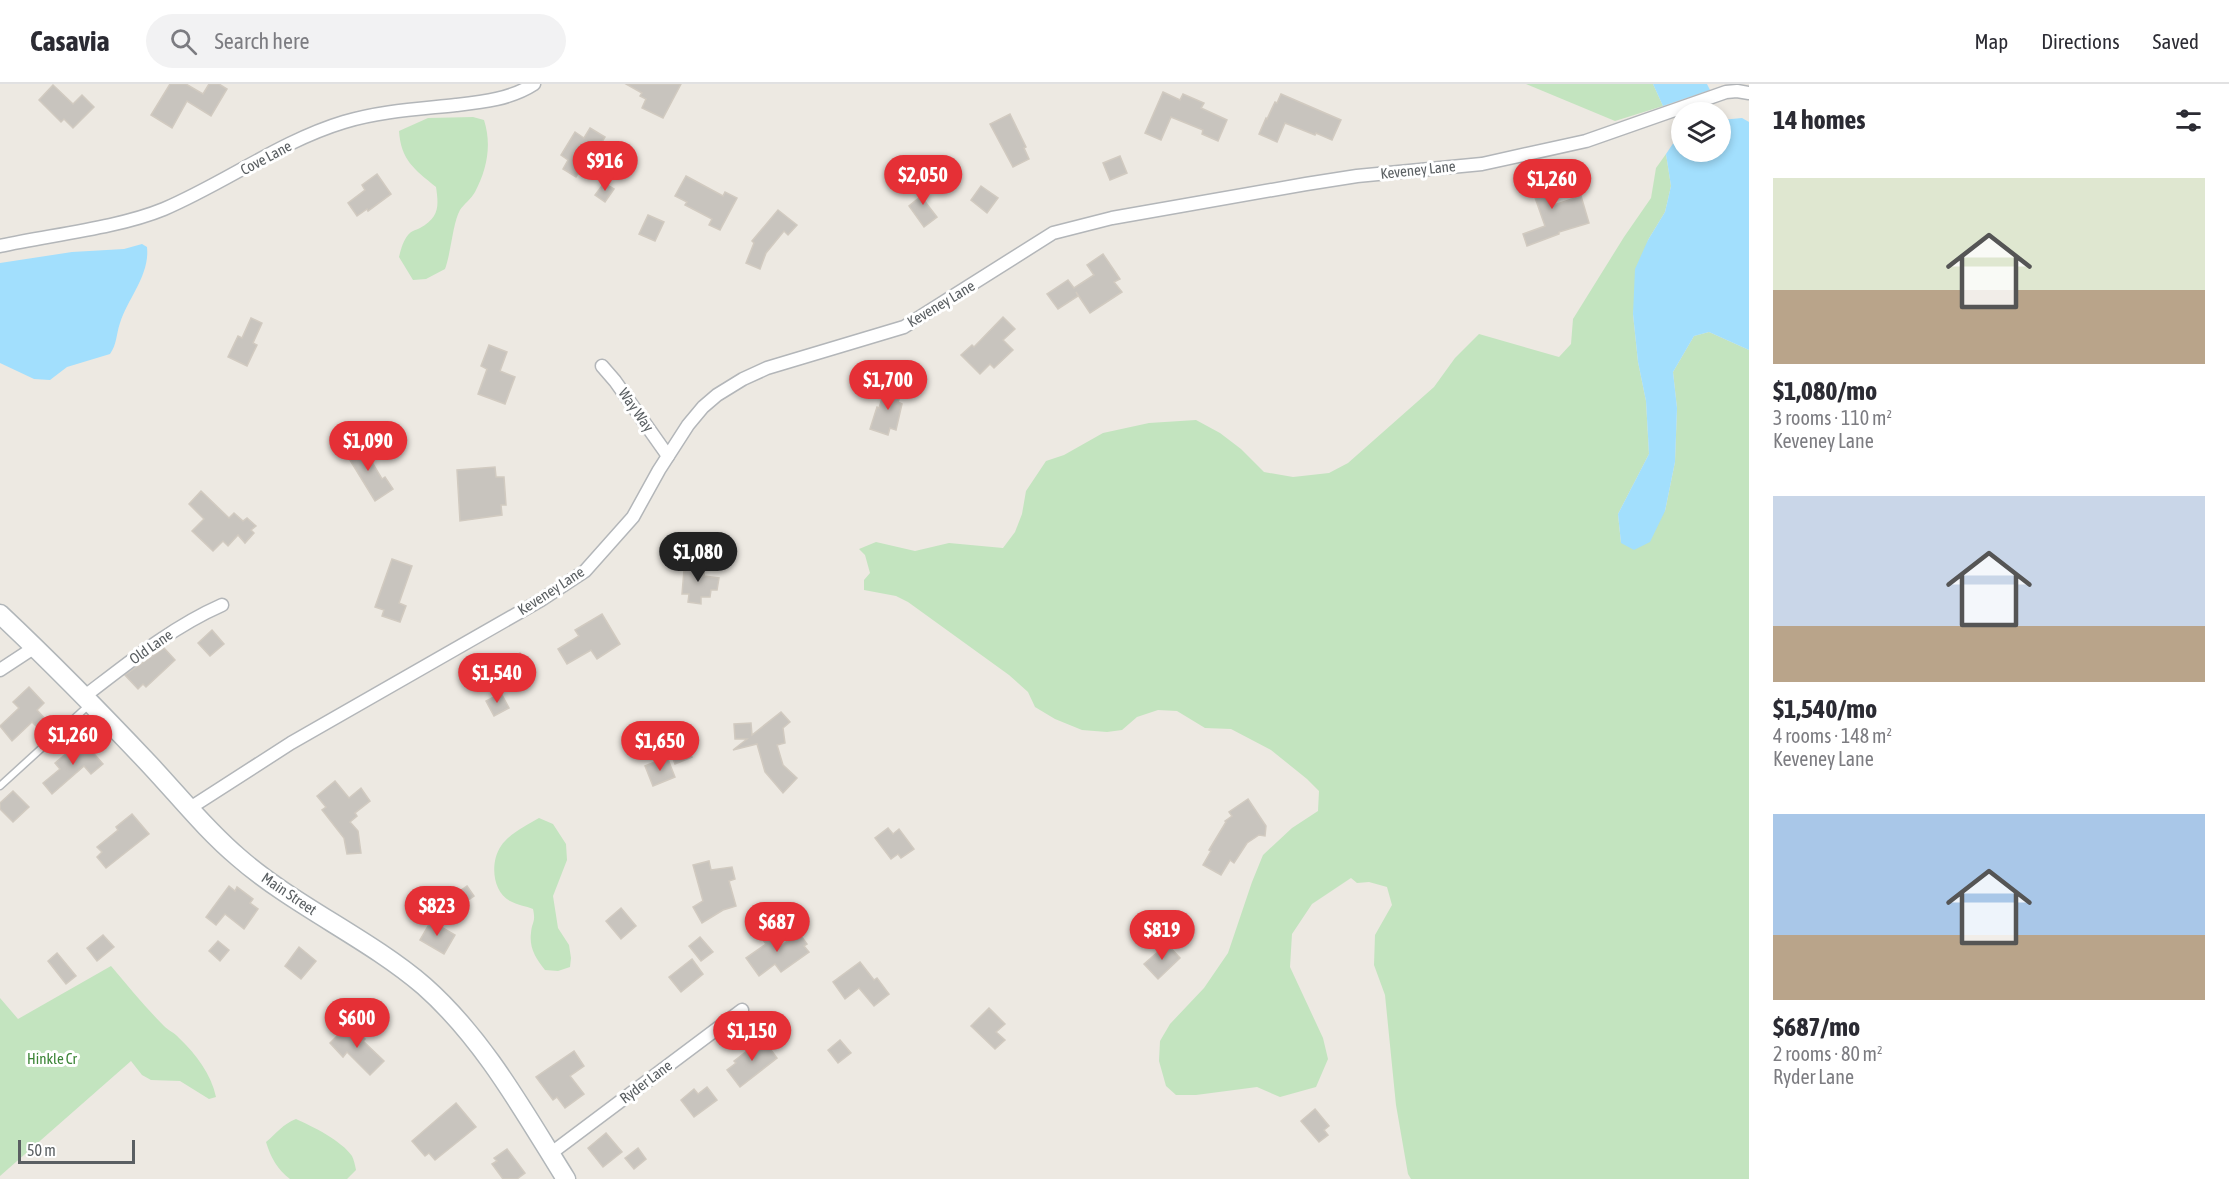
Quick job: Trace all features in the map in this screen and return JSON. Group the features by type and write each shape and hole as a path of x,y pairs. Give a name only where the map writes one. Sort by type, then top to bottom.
{"main road":[{"name":"Main Street","path":"0,614 88,699 237,856 423,986 470,1034 507,1085 566,1179"}],"street":[{"name":"Cove Lane","path":"0,246 162,210 306,137 346,121 392,112 503,98 534,84"},
{"name":"Keveney Lane","path":"190,808 291,743 541,600 585,571 633,517 688,425 717,395 743,379 797,358 904,327 1053,233 1112,218 1306,184 1357,176 1482,164 1586,141 1726,92 1749,93"},
{"name":"Way Way","path":"602,366 642,417 668,456"},
{"name":"Old Lane","path":"88,699 132,660 188,622 222,605"},
{"path":"0,670 35,647"},
{"name":"Ryder Lane","path":"550,1154 742,1010"}],"lane":[{"path":"0,786 88,699"}],"green space":[{"path":"1526,84 1653,84 1663,106 1615,121"},
{"path":"473,117 484,120 488,139 483,175 472,197 458,215 445,269 426,279 413,280 399,257 409,234 431,220 436,211 437,194 436,187 415,169 406,157 399,131 428,118"},
{"path":"1666,154 1671,186 1665,212 1648,240 1633,314 1638,362 1646,401 1649,454 1618,514 1621,543 1665,511 1675,462 1677,408 1673,372 1694,336 1709,332 1749,350 1749,1179 1411,1179 1408,1174 1396,1105 1385,995 1374,965 1375,935 1392,905 1387,887 1369,882 1357,883 1351,878 1312,904 1292,934 1290,967 1323,1038 1328,1059 1316,1087 1280,1097 1257,1087 1196,1095 1176,1095 1166,1086 1159,1061 1160,1041 1170,1024 1204,988 1228,953 1263,855 1292,828 1318,811 1319,791 1271,750 1231,729 1205,728 1177,711 1158,710 1137,717 1122,730 1107,732 1082,730 1055,719 1035,707 1028,692 1009,675 908,602 896,596 864,590 864,580 870,573 865,555 859,549 876,542 915,551 949,543 1003,548 1015,532 1022,514 1026,491 1046,461 1064,455 1103,433 1149,423 1196,420 1220,433 1241,449 1264,472 1293,477 1329,473 1348,463 1434,387 1455,358 1479,334 1559,357 1571,344 1573,319 1651,198 1656,168"},
{"path":"539,818 553,824 566,844 567,860 553,896 558,928 569,945 571,958 570,967 558,971 545,970 534,953 531,944 533,909 504,896 496,883 494,868 497,853 504,842"},
{"name":"Hinkle Cr","path":"111,966 157,1019 197,1058 207,1072 216,1097 209,1099 180,1081 151,1080 142,1075 131,1061 0,1176 0,998 18,1019"},
{"path":"296,1119 326,1134 347,1150 353,1158 356,1170 347,1179 290,1179 281,1171 272,1158 266,1142"}],"water":[{"path":"1653,84 1707,84 1710,90 1671,102 1663,106"},
{"path":"1742,118 1749,122 1749,350 1709,332 1694,336 1673,372 1677,408 1675,462 1665,511 1650,542 1634,550 1621,543 1618,514 1649,454 1646,401 1638,362 1633,314 1635,269 1648,240 1665,212 1671,186 1666,154 1671,146 1671,162 1731,162 1731,119"},
{"path":"142,244 147,247 145,267 124,314 110,354 67,367 50,380 34,379 0,363 0,263 72,252 124,249"}],"building":[{"path":"170,84 186,84 203,94 209,84 219,84 227,89 211,116 187,101 172,128 151,115"},
{"path":"626,84 681,84 663,118 642,108 646,99 640,96 642,93"},
{"path":"53,85 73,104 82,95 94,107 73,128 64,119 61,122 39,100"},
{"path":"1163,92 1180,100 1183,94 1204,103 1201,108 1227,120 1218,141 1202,134 1203,130 1171,117 1161,140 1145,133"},
{"path":"1281,94 1341,120 1332,140 1285,123 1277,142 1259,134"},
{"path":"1010,114 1026,147 1024,148 1029,159 1013,167 990,124"},
{"path":"590,128 605,137 594,155 590,153 576,177 563,169 568,160 561,155 575,132 584,138"},
{"path":"1120,156 1127,173 1110,180 1103,163"},
{"path":"1541,170 1554,205 1581,196 1589,223 1559,232 1559,234 1527,246 1523,234 1545,226 1532,189 1525,192 1520,177"},
{"path":"377,174 391,194 357,216 348,203 365,190 362,185"},
{"path":"686,176 723,196 725,192 737,198 720,230 709,225 712,219 685,205 687,202 675,196"},
{"path":"923,181 931,192 923,199 937,217 924,227 909,206 920,197 914,189"},
{"path":"604,183 614,189 605,202 595,195"},
{"path":"981,186 998,198 987,213 971,200"},
{"path":"778,210 797,225 788,235 784,231 766,253 760,269 746,263 754,243 752,241"},
{"path":"648,215 664,222 655,241 639,234"},
{"path":"1103,254 1120,279 1114,282 1122,292 1090,313 1076,292 1078,296 1058,309 1047,294 1068,280 1074,288 1094,275 1087,265"},
{"path":"1003,317 1015,329 1003,340 1013,350 994,368 990,364 980,374 961,355 972,345 974,347"},
{"path":"251,318 262,323 253,343 257,345 247,366 228,357 238,336 242,338"},
{"path":"489,345 507,352 500,371 515,377 505,404 478,394 487,369 481,366"},
{"path":"889,384 903,389 898,402 902,404 896,430 890,428 888,435 870,429 877,407 879,408"},
{"path":"360,442 382,479 385,477 393,489 375,501 345,452"},
{"path":"495,467 496,477 504,477 506,505 501,505 502,515 460,521 457,470"},
{"path":"201,491 229,518 234,513 243,521 247,518 256,526 251,530 254,533 245,543 238,535 228,546 223,541 213,551 192,531 204,519 189,504"},
{"path":"392,559 412,566 399,603 406,606 400,622 382,616 384,610 375,607"},
{"path":"688,562 705,564 704,576 719,578 717,590 711,590 710,597 701,597 701,604 688,602 689,594 682,594 684,570 687,570"},
{"path":"602,614 620,644 597,659 591,650 567,664 558,649 579,636 575,630"},
{"path":"212,630 224,644 210,656 198,643"},
{"path":"164,648 175,660 146,687 143,684 138,689 125,675"},
{"path":"520,653 530,671 499,689 490,674 504,666 502,663"},
{"path":"29,687 44,703 37,710 47,721 39,729 32,722 12,741 0,726 19,708 13,702"},
{"path":"501,693 509,708 494,716 486,701"},
{"path":"781,712 790,722 783,728 785,743 777,745 783,765 797,778 783,793 765,772 757,744 733,750 747,739 735,739 734,724 751,723 752,735"},
{"path":"683,736 692,757 675,764 667,743"},
{"path":"82,740 103,764 91,774 84,766 52,794 43,783 60,769 55,763"},
{"path":"667,757 675,777 653,786 645,766"},
{"path":"335,781 349,798 361,788 370,801 355,813 357,816 350,822 358,831 361,853 347,854 344,838 322,810 326,807 317,796"},
{"path":"13,791 29,807 13,822 0,809 0,803"},
{"path":"1248,799 1266,826 1265,836 1259,835 1247,843 1234,863 1230,860 1221,875 1203,865 1225,821 1232,816 1229,812"},
{"path":"132,814 149,834 106,868 97,857 102,852 97,847 118,830 116,827"},
{"path":"888,828 893,834 899,829 914,849 901,858 898,854 891,859 875,838"},
{"path":"709,861 711,870 732,867 735,879 729,881 736,906 723,910 702,923 693,907 703,901 693,865"},
{"path":"229,886 235,891 237,887 253,899 250,903 258,909 244,929 225,914 216,925 206,917"},
{"path":"467,886 474,896 464,903 457,893"},
{"path":"621,908 636,926 621,939 606,921"},
{"path":"431,921 455,935 444,954 420,940"},
{"path":"771,930 782,945 799,933 807,944 804,946 809,952 781,972 775,964 759,976 746,958 766,944 761,937"},
{"path":"103,935 114,947 97,961 87,948"},
{"path":"700,937 713,952 701,961 689,946"},
{"path":"218,941 229,950 220,961 209,951"},
{"path":"1167,944 1180,958 1158,979 1144,964"},
{"path":"299,947 316,961 301,979 285,966"},
{"path":"57,953 76,976 66,984 48,961"},
{"path":"692,959 703,974 681,992 669,977"},
{"path":"860,962 874,980 877,978 889,994 874,1006 859,988 845,999 833,982"},
{"path":"989,1008 1005,1024 996,1032 1005,1040 995,1049 971,1026"},
{"path":"350,1023 365,1039 363,1041 384,1061 370,1075 347,1052 343,1057 330,1043"},
{"path":"760,1035 777,1058 740,1087 727,1070 736,1063 734,1061 752,1047 749,1044"},
{"path":"840,1040 851,1053 838,1063 828,1050"},
{"path":"574,1051 584,1066 570,1076 584,1094 565,1108 557,1097 553,1100 536,1077"},
{"path":"707,1087 717,1100 694,1117 681,1100 694,1089 698,1094"},
{"path":"456,1103 476,1127 435,1160 429,1153 425,1156 412,1141"},
{"path":"1315,1109 1329,1126 1324,1130 1328,1135 1319,1142 1301,1121"},
{"path":"606,1133 622,1152 603,1167 588,1148"},
{"path":"638,1148 646,1159 634,1169 625,1158"},
{"path":"507,1149 525,1173 517,1179 503,1179 492,1164 497,1161 494,1158"}]}
